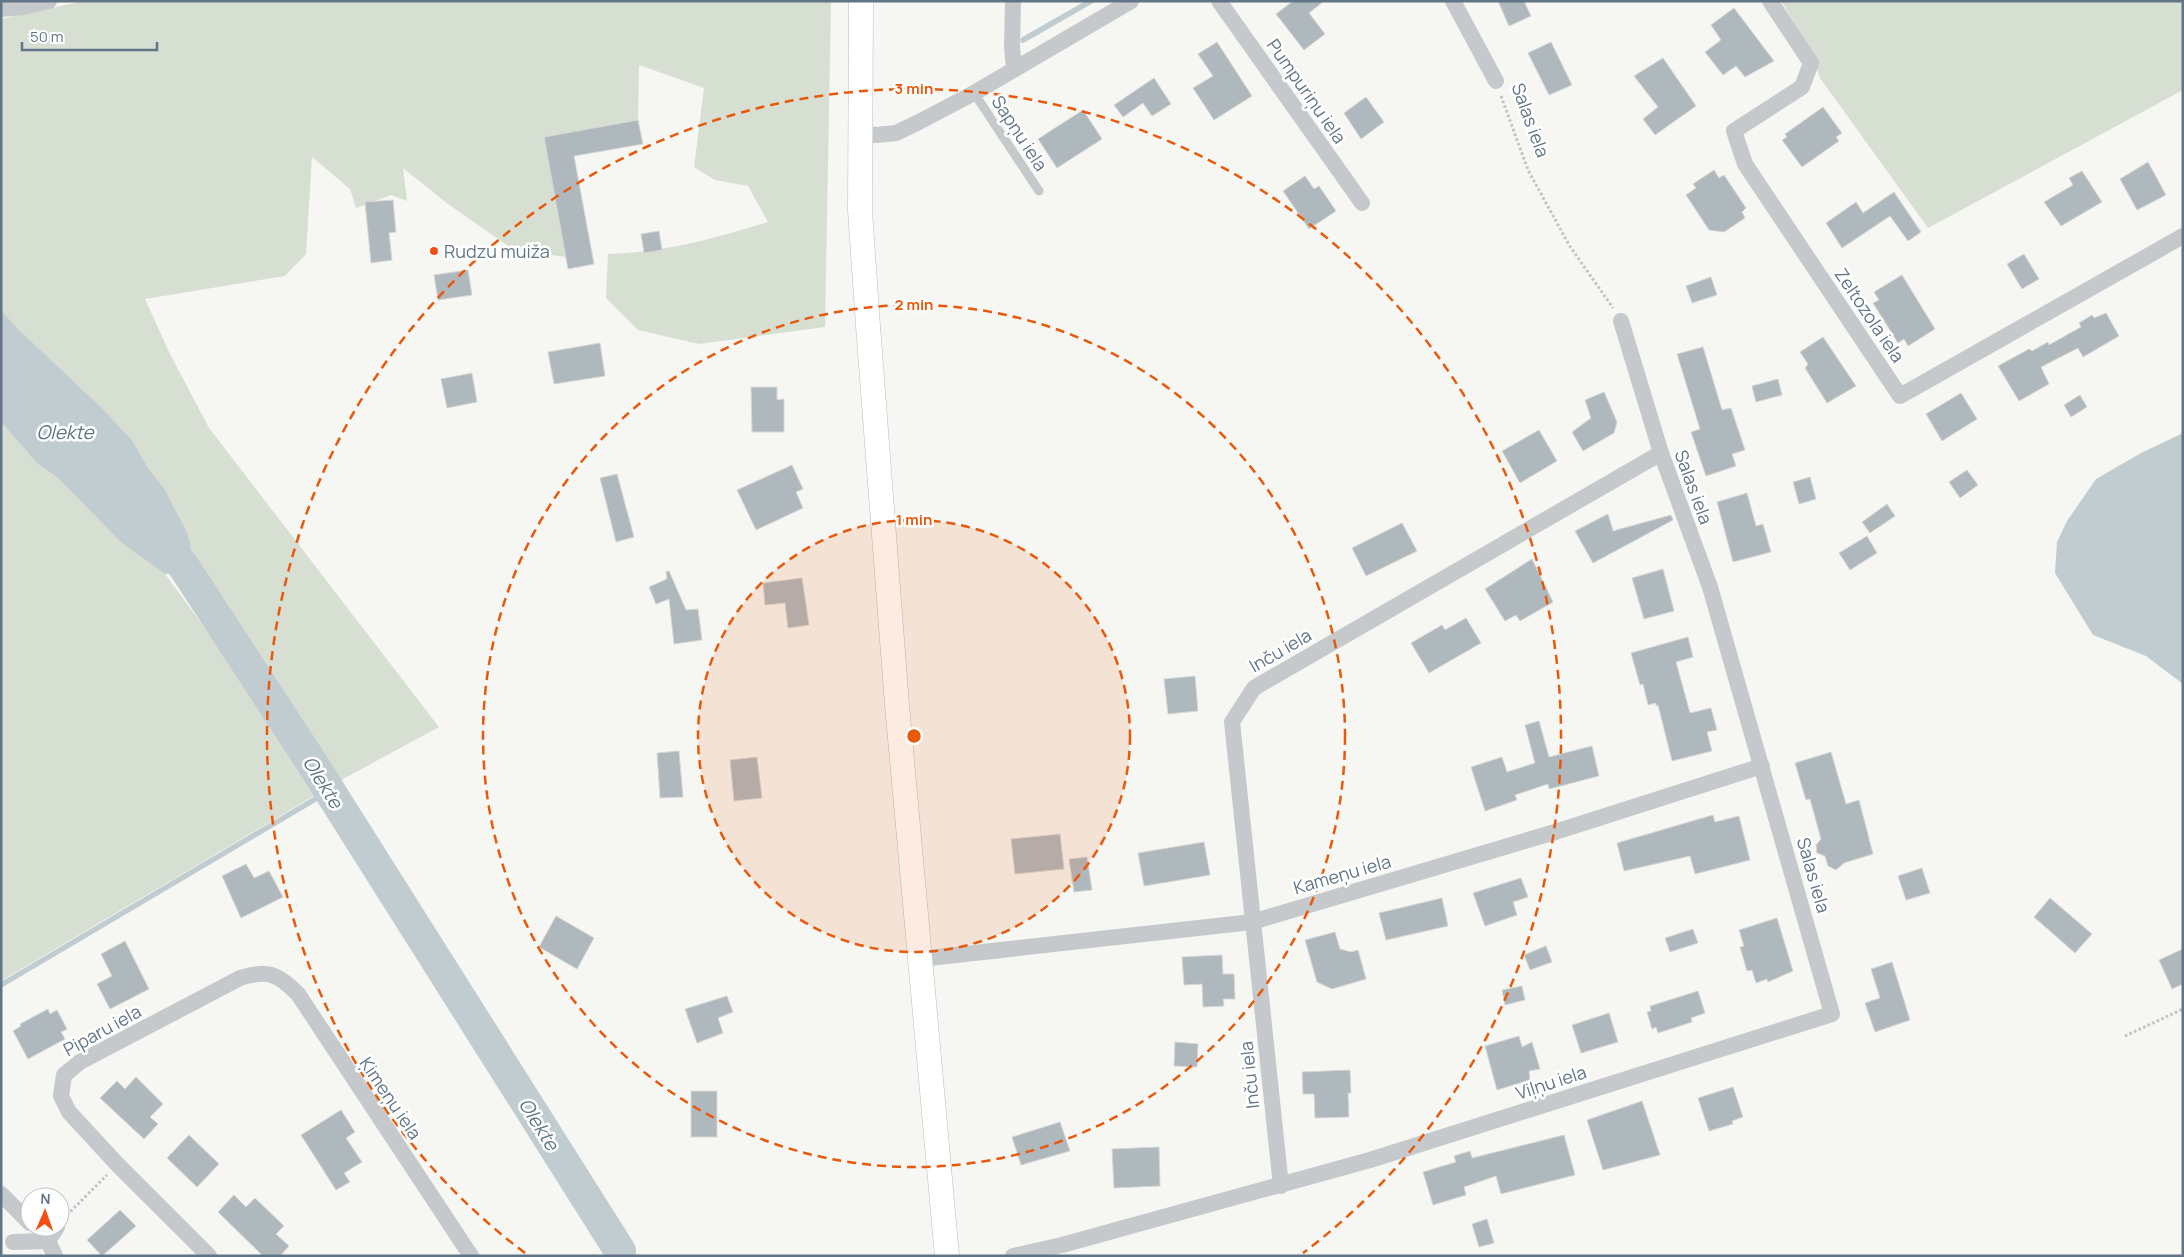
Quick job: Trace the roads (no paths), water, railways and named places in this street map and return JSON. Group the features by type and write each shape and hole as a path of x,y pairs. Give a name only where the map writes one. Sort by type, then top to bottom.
{"main road":[{"path":"861,1 860,210 897,705 946,1256"}],"street":[{"path":"1,9 23,7 49,1"},
{"path":"1013,1 1012,47 1014,69"},
{"path":"860,133 876,135 896,133 974,92 1131,1"},
{"name":"Pumpuriņu iela","path":"1219,1 1362,203"},
{"name":"Salas iela","path":"1453,1 1496,81"},
{"name":"Zeltozola iela","path":"1770,1 1811,63 1802,87 1734,131 1745,164 1900,396 2183,236"},
{"name":"Salas iela","path":"1621,322 1661,453 1710,587 1832,1014"},
{"name":"Inču iela","path":"1281,1186 1232,722 1254,688 1661,453"},
{"name":"Kameņu iela","path":"920,959 1252,922 1556,832 1762,766"},
{"name":"Piparu iela","path":"209,1256 117,1164 70,1112 61,1096 64,1075 80,1062 240,978 268,973"},
{"name":"Ķimeņu iela","path":"268,973 283,979 298,994 471,1256"},
{"name":"Viļņu iela","path":"1013,1256 1062,1245 1281,1186 1379,1157 1832,1014"},
{"path":"1,1194 20,1213"},
{"path":"42,1237 52,1249"},
{"path":"52,1249 56,1237"},
{"path":"13,1242 52,1249"}],"lane":[{"name":"Sapņu iela","path":"974,92 1039,191"}],"water":[{"name":"Olekte","path":"1,310 16,327 101,407 132,440 148,468 164,488 187,532 191,546 189,562 179,572 165,574 121,542 58,478 37,463 1,422"},
{"path":"2183,433 2183,684 2146,656 2093,635 2055,573 2057,542 2067,521 2096,479 2141,453"}],"waterway":[{"path":"1023,40 1091,1"},
{"name":"Olekte","path":"156,532 184,567 310,760 620,1251"},
{"path":"1,985 329,791"}],"place":[{"name":"Rudzu muiža","path":"434,251"}]}
